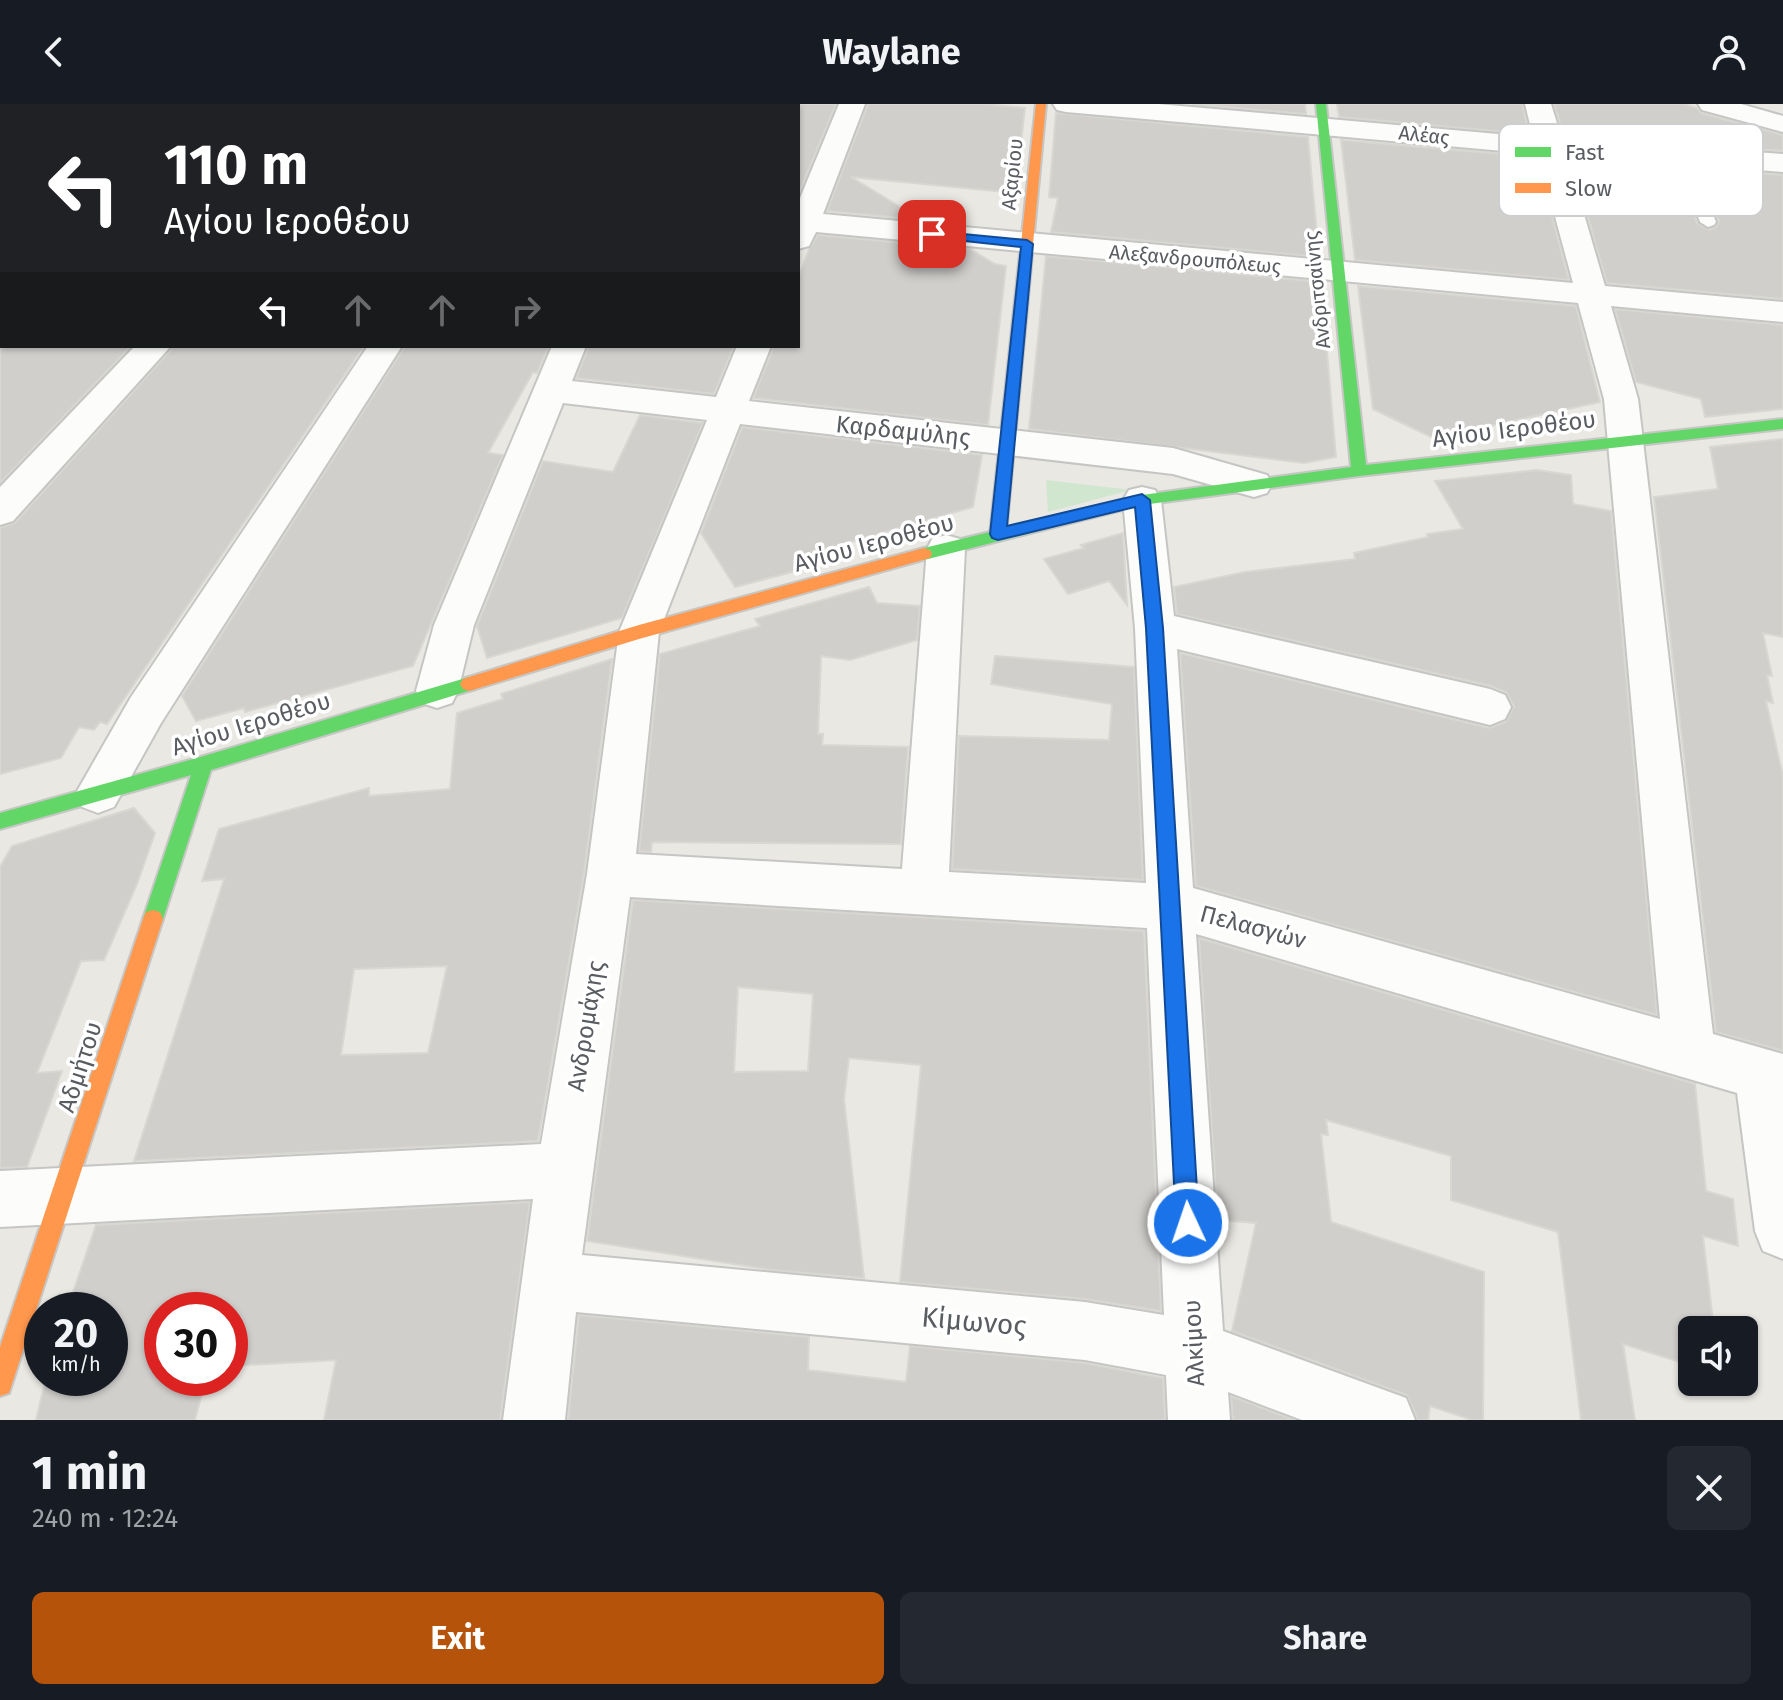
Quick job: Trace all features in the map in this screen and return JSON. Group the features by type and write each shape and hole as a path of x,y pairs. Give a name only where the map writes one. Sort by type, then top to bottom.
{"street":[{"path":"800,228 852,104"},
{"name":"Αξαρίου","path":"998,534 1041,104"},
{"name":"Αλέας","path":"1066,104 1322,114 1499,139"},
{"path":"1538,104 1543,124"},
{"path":"1711,104 1783,124"},
{"name":"Ανδριτσαίνης","path":"1322,114 1359,471"},
{"name":"Αλέας","path":"1763,161 1783,163"},
{"path":"1569,216 1621,399 1627,440 1689,1052"},
{"name":"Αλεξανδρουπόλεως","path":"800,228 1027,244 1783,312"},
{"path":"0,511 152,348"},
{"path":"98,793 146,710 384,348"},
{"path":"437,691 454,625 568,348"},
{"name":"Ανδρομάχης","path":"534,1420 564,1170 610,874 639,632 753,348"},
{"name":"Καρδαμύλης","path":"550,390 1173,461 1254,484"},
{"name":"Αγίου Ιεροθέου","path":"0,821 204,764 639,632 998,534 1142,500 1359,471 1783,424"},
{"name":"Αλκίμου","path":"1142,500 1155,628 1199,1420"},
{"path":"924,893 946,549"},
{"path":"1155,628 1490,707"},
{"name":"Αδμήτου","path":"0,1384 204,764"},
{"name":"Πελασγών","path":"610,874 1170,907 1207,913 1772,1076"},
{"path":"1772,1076 1783,1231"},
{"path":"0,1199 564,1170"},
{"name":"Κίμωνος","path":"550,1281 1085,1331 1195,1350 1384,1420"}],"lane":[{"path":"1706,216 1708,222"}],"green space":[{"path":"1046,480 1131,490 1048,512"}],"building":[{"path":"800,104 836,104 800,190"},
{"path":"868,104 985,104 1025,108 1015,193 851,177 922,220 827,211"},
{"path":"1192,104 1305,104 1306,114"},
{"path":"1337,104 1522,104 1527,124 1499,124 1499,131 1339,117"},
{"path":"1554,104 1684,104 1697,108 1701,113 1742,124 1560,124"},
{"path":"1056,113 1308,137 1319,257 1051,232 1058,198 1049,197"},
{"path":"1763,130 1783,135 1783,151 1763,150"},
{"path":"1341,140 1499,154 1499,216 1552,216 1569,280 1355,260"},
{"path":"1763,174 1783,175 1783,299 1607,283 1588,216 1694,216 1697,223 1709,230 1716,227 1719,221 1717,216 1763,216"},
{"path":"818,235 970,249 995,264 1006,266 988,425 753,398 773,348 800,348 800,274"},
{"path":"1046,256 1321,282 1336,457 1304,463 1029,429"},
{"path":"1358,286 1576,306 1600,402 1433,438 1373,409"},
{"path":"1615,309 1783,325 1783,409 1705,417 1701,399 1636,382"},
{"path":"0,348 129,348 0,483"},
{"path":"172,348 363,348 107,724 100,722 94,730 79,727 61,758 0,774 0,528 15,523"},
{"path":"404,348 548,348 537,373 533,372 488,453 503,455 413,666 245,712 244,708 196,721 182,696"},
{"path":"588,348 733,348 714,394 576,378"},
{"path":"640,415 703,423 622,618 487,658 477,626 543,461 613,472"},
{"path":"742,427 982,455 973,507 847,543 853,556 735,587 701,533"},
{"path":"1783,439 1783,637 1763,633 1772,676 1767,675 1773,703 1766,701 1783,776 1783,1051 1716,1032 1654,497 1718,489 1710,447"},
{"path":"1537,470 1571,475 1573,504 1611,511 1657,1015 1196,886 1180,653 1489,728 1506,722 1514,706 1506,692 1491,686 1177,614 1174,587 1245,572 1355,559 1354,553 1428,537 1427,534 1463,529 1435,481"},
{"path":"1123,533 1127,605 1109,581 1068,594 1044,559 1084,548 1081,545"},
{"path":"869,587 877,603 920,606 917,640 850,660 821,656 818,734 823,734 822,745 908,747 901,844 652,842 651,852 639,851 660,654 760,626 755,619"},
{"path":"995,656 1134,667 1143,880 952,869 959,736 1109,740 1112,704 991,684"},
{"path":"612,659 584,874 538,1141 134,1161 224,879 202,881 219,829 369,788 369,796 450,789 457,713 503,699 501,694","holes":["447,966 428,1053 341,1055 354,969"]},
{"path":"134,808 155,833 137,884 104,960 81,961 37,1073 62,1071 27,1167 0,1168 0,867 12,846"},
{"path":"633,900 1144,931 1161,1311 1085,1299 900,1282 921,1065 849,1058 844,1099 864,1278 772,1270 587,1241","holes":["738,987 813,994 808,1071 734,1072"]},
{"path":"1199,938 1695,1084 1706,1191 1733,1199 1738,1246 1703,1236 1712,1316 1678,1316 1678,1362 1623,1344 1635,1420 1581,1420 1558,1232 1451,1200 1451,1156 1326,1120 1328,1135 1321,1134 1331,1222 1484,1272 1483,1420 1472,1420 1430,1406 1428,1420 1418,1420 1407,1395 1232,1331 1256,1223 1218,1220"},
{"path":"530,1202 500,1420 324,1420 336,1360 248,1365 248,1292 144,1292 144,1396 201,1396 195,1420 36,1420 42,1396 128,1396 128,1292 73,1292 96,1225"},
{"path":"579,1315 809,1337 808,1370 906,1382 910,1346 1085,1363 1163,1378 1165,1420 568,1420"},
{"path":"1231,1396 1294,1420 1233,1420"}],"traffic: fast":[{"path":"1321,104 1359,471"},
{"path":"924,554 1142,500 1359,471 1783,424"},
{"path":"0,821 204,764 469,684"},
{"path":"153,919 204,764"}],"traffic: slow":[{"path":"998,534 1041,104"},
{"path":"469,684 639,632 924,554"},
{"path":"0,1384 153,919"}],"route":[{"path":"932,234 1027,244 998,534 1142,500 1155,628 1188,1223"}]}
